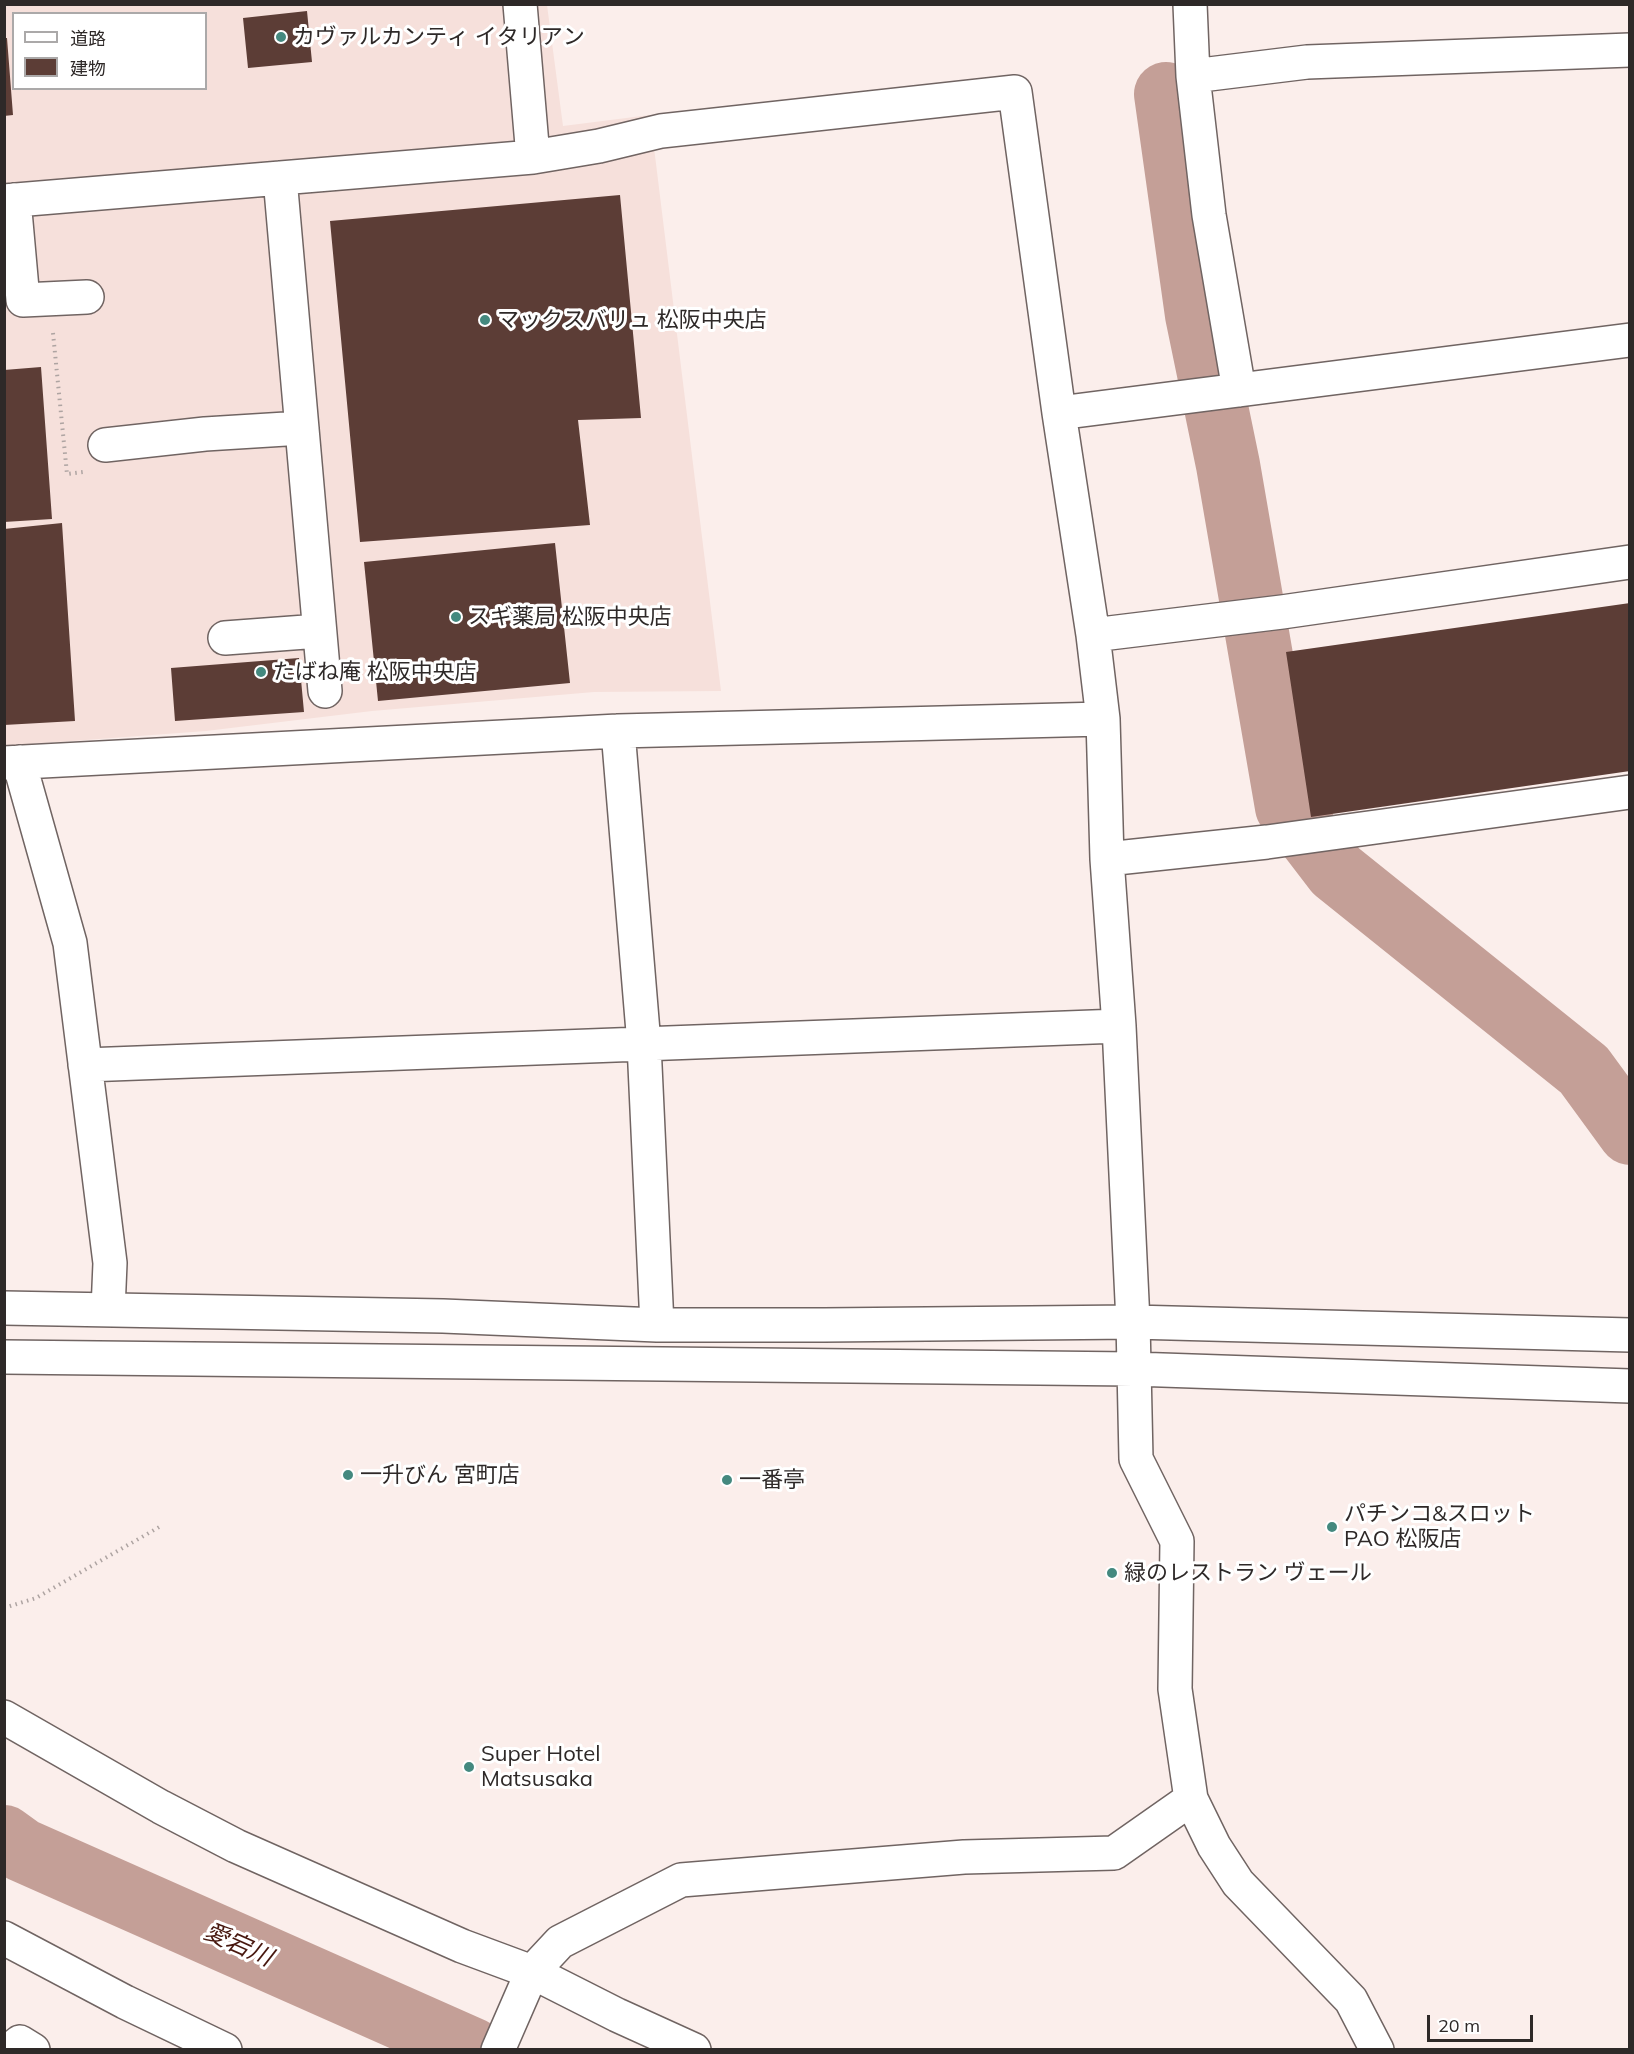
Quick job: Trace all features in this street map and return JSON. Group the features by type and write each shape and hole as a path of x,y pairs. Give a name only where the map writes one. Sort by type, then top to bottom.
{"street":[{"path":"520,4 533,157"},
{"path":"1190,4 1193,76 1209,215 1238,390"},
{"path":"1193,76 1306,62 1629,50"},
{"path":"87,297 23,300 9,200 533,157 599,146 661,131 1016,92 1059,413 1094,635 1103,719 1107,859 1119,1026 1133,1322 1136,1459 1177,1541 1175,1689 1191,1799 1214,1846 1238,1883 1351,2000 1377,2049"},
{"path":"280,178 325,691"},
{"path":"1059,413 1629,340"},
{"path":"105,445 205,434 302,428"},
{"path":"1094,635 1282,612 1629,562"},
{"path":"225,638 319,631"},
{"path":"108,1310 110,1263 70,943 12,763 618,731 1103,719"},
{"path":"618,731 644,1044 657,1325"},
{"path":"1107,859 1267,842 1629,792"},
{"path":"85,1065 1119,1026"},
{"path":"4,1308 443,1316 657,1325 1133,1322 1629,1335"},
{"path":"4,1356 1133,1370 1629,1386"},
{"path":"4,1717 160,1807 236,1846 462,1946 532,1972 616,2015 694,2049"},
{"path":"498,2049 532,1972 560,1942 681,1880 964,1857 1114,1853 1191,1799"},
{"path":"4,1938 125,2002 225,2049"},
{"path":"10,2049 20,2042 33,2049"}],"path":[{"path":"4,1608 36,1598 161,1526"}],"shaded area":[{"path":"5,5 547,5 563,126 650,115 721,691 594,692 372,711 206,731 5,746"}],"building":[{"path":"307,11 312,62 248,68 243,18"},
{"path":"4,38 7,38 13,115 4,116"},
{"name":"マックスバリュ 松阪中央店","path":"620,195 641,418 578,420 590,525 360,542 330,221"},
{"path":"41,367 52,519 4,522 4,370"},
{"path":"62,523 75,721 4,725 4,529"},
{"path":"555,543 570,683 378,701 364,562"},
{"path":"1630,603 1630,771 1311,817 1286,652"},
{"path":"299,658 304,712 175,721 171,668"}],"waterway":[{"path":"1166,94 1197,315 1228,465 1287,807 1336,871 1584,1070 1630,1133"},
{"name":"愛宕川","path":"4,1837 22,1850 473,2050"}],"place":[{"name":"カヴァルカンティ イタリアン","path":"281,37"},
{"name":"マックスバリュ 松阪中央店","path":"485,320"},
{"name":"スギ薬局 松阪中央店","path":"456,617"},
{"name":"たばね庵 松阪中央店","path":"261,672"},
{"name":"一升びん 宮町店","path":"348,1475"},
{"name":"一番亭","path":"727,1480"},
{"name":"パチンコ&スロット PAO 松阪店","path":"1332,1527"},
{"name":"緑のレストラン ヴェール","path":"1112,1573"},
{"name":"Super Hotel Matsusaka","path":"469,1767"}]}
